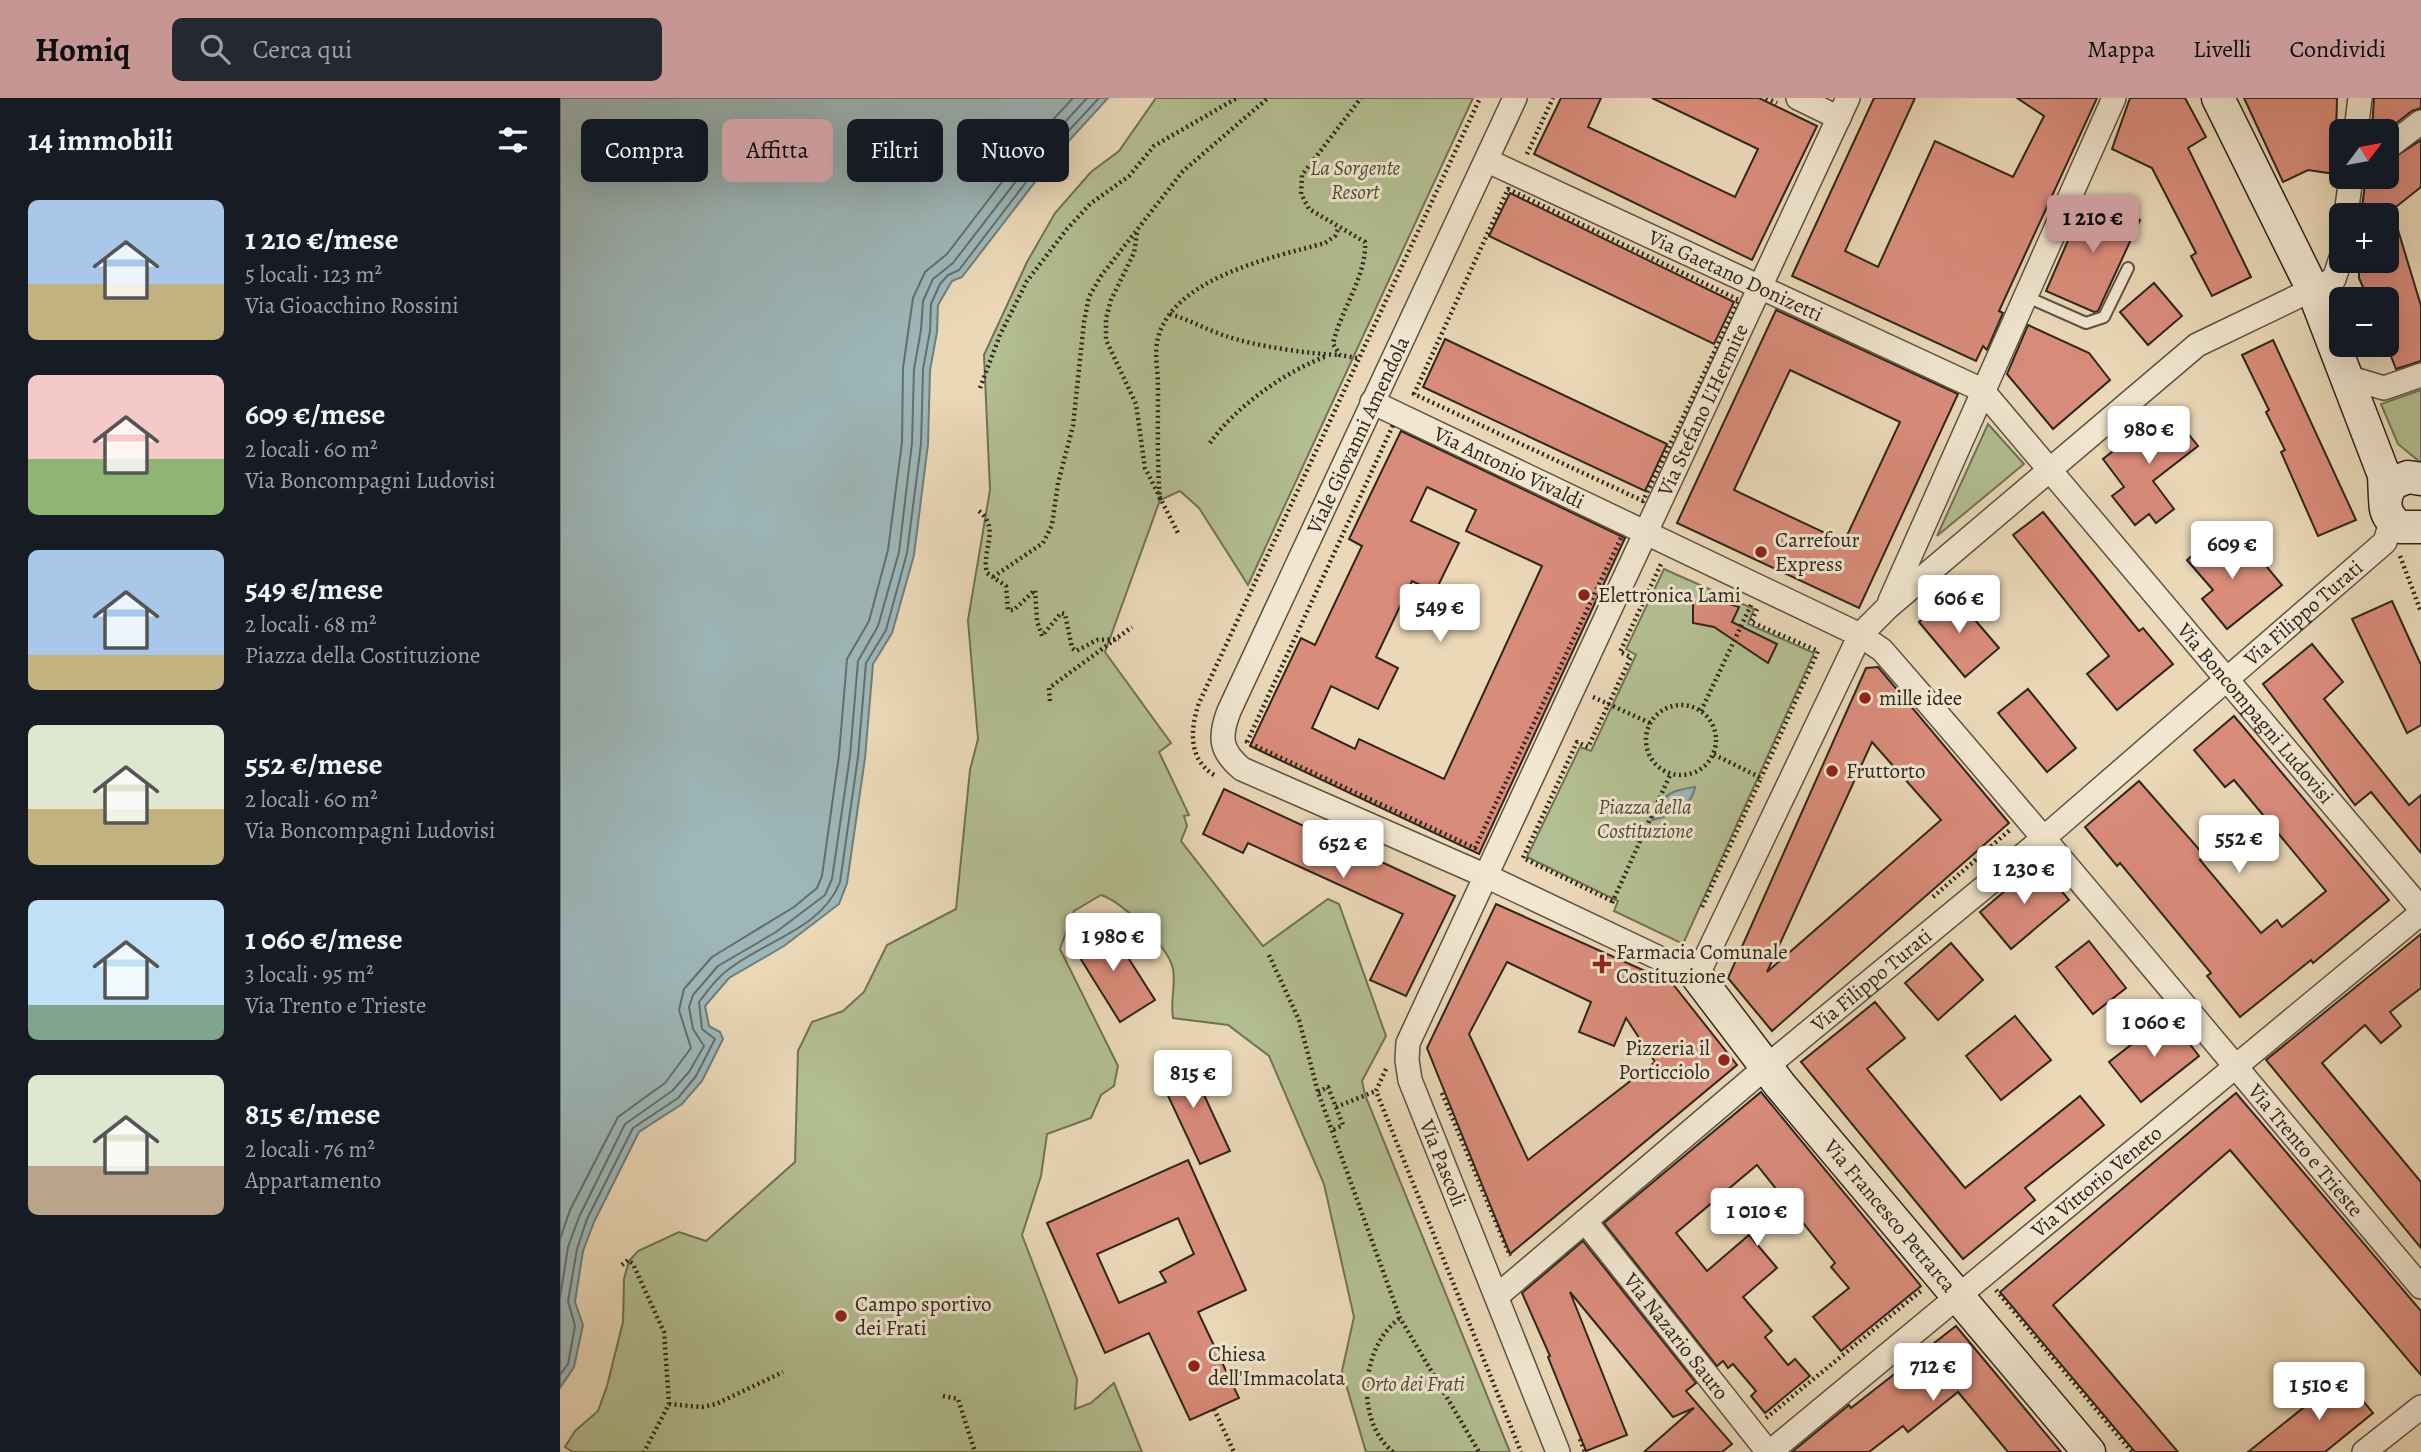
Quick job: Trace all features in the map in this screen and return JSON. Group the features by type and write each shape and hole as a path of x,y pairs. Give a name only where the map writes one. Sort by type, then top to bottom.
{"street":[{"name":"Viale Giovanni Amendola","path":"1486,876 1242,769 1227,756 1221,740 1226,721 1372,402 1488,161 1515,98"},
{"path":"2218,98 2313,290 2384,475 2406,523"},
{"path":"2357,119 2360,98"},
{"path":"1887,607 2112,99"},
{"path":"1793,103 1844,108"},
{"name":"Via Stefano L'Hermite","path":"1647,531 1762,290 1844,108"},
{"path":"2399,139 2421,122"},
{"name":"Via Gaetano Donizetti","path":"1488,161 1982,390"},
{"path":"1860,635 1647,531 1564,683 1486,876 1697,976 1860,635 1887,607 2197,345 2313,290 2334,279 2336,273"},
{"path":"2347,377 2384,388 2421,375"},
{"name":"Via Boncompagni Ludovisi","path":"1982,390 2421,911"},
{"name":"Via Antonio Vivaldi","path":"1372,402 1647,531"},
{"path":"2361,414 2395,461 2419,478"},
{"path":"2406,523 2388,490 2400,479 2419,478"},
{"name":"Via Filippo Turati","path":"1497,1296 1766,1067 2046,837 2385,542 2389,529 2406,523"},
{"name":"Via Trento e Trieste","path":"1860,635 1882,650 2046,837 2234,1067 2421,1287"},
{"name":"Via Pascoli","path":"1486,876 1408,1043 1407,1060 1410,1080 1558,1452"},
{"name":"Via Vittorio Veneto","path":"1769,1452 2421,911"},
{"name":"Via Francesco Petrarca","path":"1697,976 1766,1067 2089,1452"},
{"name":"Via Nazario Sauro","path":"1586,1221 1769,1452"},
{"path":"2364,1452 2421,1407"}],"lane":[{"path":"2025,296 2086,323 2096,321 2104,317 2128,268"}],"path":[{"path":"980,388 1000,335 1027,281 1090,204 1129,176 1154,146 1237,98"},
{"path":"993,577 1043,543 1052,525 1058,483 1073,426 1089,297 1101,276 1183,171 1268,98"},
{"path":"1340,355 1332,344 1337,324 1366,251 1365,242 1309,209 1301,194 1302,175 1361,98"},
{"path":"1195,719 1358,358 1480,98"},
{"path":"1539,160 1527,154 1553,98"},
{"path":"1766,98 1793,103"},
{"path":"1508,189 1739,300 1643,501 1414,394 1508,189"},
{"path":"1160,500 1156,448 1158,337 1170,314 1210,281 1231,271 1325,243 1335,236 1339,227"},
{"path":"1138,230 1134,253 1111,300 1106,319 1106,340 1136,404 1145,468 1178,533"},
{"path":"1170,314 1200,323 1226,336 1358,358"},
{"path":"1210,443 1251,401 1286,375 1303,365 1331,355"},
{"path":"1395,421 1625,529 1564,683 1475,848 1247,742 1395,421"},
{"path":"979,511 989,523 991,532 985,567 987,573 1006,586 1008,610 1014,610 1035,590 1037,621 1042,636 1061,613 1065,614 1072,648 1076,651 1097,640 1119,639"},
{"path":"2392,558 2399,552 2421,612"},
{"path":"1612,901 1523,858 1577,742 1588,747 1609,704 1631,657 1620,652 1662,562 1673,567"},
{"path":"1701,712 1751,604 1740,599"},
{"path":"1701,909 1818,651 1751,622"},
{"path":"1049,701 1049,688 1132,627"},
{"path":"1564,683 1650,723"},
{"path":"1683,705 1701,712 1713,726 1716,745 1713,754 1700,769 1691,774 1671,773 1661,769 1648,753 1647,733 1650,723 1656,715 1673,706 1683,705"},
{"path":"1713,754 1761,778"},
{"path":"1609,910 1671,773"},
{"path":"1932,898 2016,825 2010,818"},
{"path":"1269,954 1299,1020 1318,1091 1400,1318 1478,1452"},
{"path":"1438,1084 1512,1255"},
{"path":"1318,1091 1328,1087 1343,1125 1333,1130"},
{"path":"1336,1107 1376,1091"},
{"path":"622,1265 628,1260 633,1264 664,1332 670,1404 644,1452"},
{"path":"1994,1284 1992,1286 2132,1452"},
{"path":"1756,1408 1765,1419 1923,1290"},
{"path":"1393,1452 1376,1427 1366,1394 1371,1358 1386,1328 1400,1318"},
{"path":"670,1404 702,1407 716,1404 783,1372"},
{"path":"943,1396 958,1399 975,1452"},
{"path":"1214,1409 1234,1452"},
{"path":"1575,1427 1585,1452"}],"green space":[{"path":"1156,98 1473,98 1248,585 1199,508 1180,491 1160,500 1105,652 1171,743 1159,752 1189,815 1184,816 1187,826 1181,841 1263,946 1328,899 1339,904 1386,1036 1362,1081 1365,1095 1510,1452 1366,1452 1342,1371 1354,1317 1324,1184 1269,1056 1228,1025 1173,1018 1174,975 1169,959 1154,937 1132,915 1101,895 1074,911 1060,949 1118,1066 1114,1086 1101,1095 1091,1118 1047,1134 1041,1176 1022,1235 1077,1379 1075,1409 1091,1403 1114,1383 1142,1452 573,1452 565,1447 575,1431 598,1411 607,1386 623,1322 624,1279 629,1261 638,1251 679,1232 706,1241 795,1162 798,1051 812,1022 843,1011 864,992 887,945 956,909 970,770 978,739 968,620 990,490 984,355 1027,262 1055,213 1091,172 1119,151"},
{"path":"2421,390 2421,463 2398,444 2381,404"},
{"path":"1988,424 2024,464 1937,536"},
{"name":"Piazza della Costituzione","path":"1664,569 1754,609 1748,624 1814,653 1683,944 1614,911 1618,901 1527,857 1580,747 1591,751 1636,655 1626,649"}],"water":[{"path":"560,98 1108,98 1069,141 1069,119 957,119 957,182 1035,182 962,277 952,281 938,305 937,332 930,370 928,444 914,555 892,633 873,664 865,758 847,883 839,904 784,946 729,978 705,1006 709,1026 720,1032 723,1039 702,1081 682,1104 639,1132 594,1222 583,1251 575,1302 583,1325 574,1367 560,1388"},
{"path":"1695,787 1685,805 1673,813 1652,820 1667,796 1678,790"}],"building":[{"path":"1561,98 1601,98 1588,127 1735,197 1758,149 1652,98 1759,98 1817,126 1752,260 1534,154"},
{"path":"1874,98 1915,98 1845,251 1878,267 1935,141 2013,177 2044,116 2017,98 2097,98 1999,311 2003,313 1987,350 1983,346 1976,361 1792,276"},
{"path":"2130,98 2185,98 2206,137 2188,148 2251,277 2212,296 2191,256 2196,253 2152,168 2112,149"},
{"path":"2244,98 2337,98 2336,119 2329,119 2329,173 2308,170 2283,182"},
{"path":"2374,98 2421,98 2421,108 2399,121 2373,119"},
{"path":"2421,140 2421,187 2399,204 2363,203 2364,189 2399,189 2399,154"},
{"path":"1510,193 1734,302 1714,344 1489,236"},
{"path":"2087,197 2140,220 2098,311 2094,312 2046,291"},
{"path":"2399,233 2421,306 2421,361 2396,369 2391,357 2399,357 2399,287 2363,287 2359,273 2399,273"},
{"path":"2154,283 2182,316 2148,345 2120,312"},
{"path":"1776,310 1958,394 1859,608 1677,523","holes":["1790,370 1900,422 1844,542 1734,490"]},
{"path":"2028,325 2089,353 2110,380 2053,429 2007,374"},
{"path":"1445,339 1667,444 1645,491 1423,387"},
{"path":"2273,340 2356,520 2318,536 2281,452 2285,450 2266,412 2269,410 2242,355"},
{"path":"2168,408 2198,446 2153,481 2174,509 2156,523 2149,514 2135,525 2112,496 2124,487 2103,459"},
{"path":"1401,431 1625,538 1479,854 1250,746 1301,638 1315,645 1362,546 1349,539","holes":["1427,487 1476,510 1466,531 1542,566 1444,779 1359,739 1355,749 1312,728 1331,686 1378,709 1398,668 1376,657 1412,581 1435,592 1459,543 1411,521"]},
{"path":"2043,512 2139,631 2143,628 2173,664 2117,710 2087,674 2109,656 2013,535"},
{"path":"2218,533 2245,565 2257,555 2282,585 2227,629 2202,599 2213,590 2187,560"},
{"path":"1952,593 1999,648 1965,677 1919,622"},
{"path":"1693,601 1723,602 1739,607 1732,622 1777,644 1768,663 1714,627 1693,623"},
{"path":"2392,601 2421,665 2421,725 2407,733 2352,619"},
{"path":"2312,644 2343,682 2324,699 2409,805 2421,795 2421,853 2371,792 2355,805 2263,684"},
{"path":"1878,667 2009,823 1772,1031 1728,978 1866,668","holes":["1872,742 1941,820 1767,972"]},
{"path":"2028,689 2076,748 2047,772 1998,713"},
{"path":"2234,716 2389,900 2313,963 2311,960 2240,1017 2207,976 2211,973 2120,863 2117,866 2085,827 2139,781 2205,856 2200,860 2261,933 2277,920 2282,927 2326,891 2234,780 2225,787 2194,750"},
{"path":"1224,789 1455,896 1406,996 1370,980 1403,914 1248,843 1243,853 1203,834"},
{"path":"2038,863 2069,900 2011,949 1980,912"},
{"path":"1496,904 1672,983 1737,1065 1510,1254 1427,1048","holes":["1507,962 1591,1002 1579,1032 1614,1046 1626,1018 1655,1062 1528,1160 1469,1034"]},
{"path":"1106,923 1155,1000 1120,1022 1072,945"},
{"path":"2421,934 2421,988 2390,1012 2401,1026 2381,1043 2365,1025 2322,1063 2421,1182 2421,1248 2266,1060"},
{"path":"2089,941 2126,988 2093,1014 2056,967"},
{"path":"1951,943 1983,980 1938,1020 1905,983"},
{"path":"1875,1002 1905,1038 1867,1069 1965,1188 2080,1096 2104,1125 2025,1188 2035,1200 1963,1259 1801,1062"},
{"path":"2015,1016 2051,1060 2001,1100 1966,1056"},
{"path":"2168,1016 2199,1056 2141,1102 2109,1062"},
{"path":"1186,1056 1230,1151 1200,1164 1156,1070"},
{"path":"1761,1092 1921,1286 1841,1351 1813,1317 1849,1288 1831,1267 1835,1263 1757,1165 1676,1233 1707,1271 1749,1235 1777,1268 1743,1297 1772,1331 1765,1337 1788,1365 1795,1359 1810,1376 1765,1413 1751,1396 1756,1391 1733,1364 1728,1368 1723,1361 1717,1366 1604,1223"},
{"path":"2236,1093 2421,1311 2421,1375 2230,1150 2053,1305 2178,1452 2135,1452 2000,1292"},
{"path":"1188,1160 1246,1290 1198,1312 1239,1398 1190,1420 1149,1333 1105,1353 1047,1223","holes":["1178,1218 1194,1254 1160,1272 1166,1282 1119,1303 1097,1254"]},
{"path":"1583,1241 1696,1383 1686,1391 1732,1444 1722,1452 1644,1452 1694,1408 1673,1417 1570,1292 1627,1435 1586,1451 1548,1357 1550,1356 1522,1293"},
{"path":"1956,1326 2061,1452 2008,1452 1958,1392 1908,1432 1903,1426 1869,1452 1792,1452 1849,1405 1851,1408"},
{"path":"2343,1376 2373,1413 2325,1452 2248,1452"}],"place":[{"name":"Carrefour Express","path":"1761,552"},
{"name":"Elettronica Lami","path":"1584,595"},
{"name":"mille idee","path":"1865,698"},
{"name":"Fruttorto","path":"1832,771"},
{"name":"Farmacia Comunale Costituzione","path":"1602,964"},
{"name":"Pizzeria il Porticciolo","path":"1724,1060"},
{"name":"Campo sportivo dei Frati","path":"841,1316"},
{"name":"Chiesa dell'Immacolata","path":"1194,1366"}],"park label":[{"name":"La Sorgente Resort","path":"1355,180"},
{"name":"Orto dei Frati","path":"1413,1384"}]}
